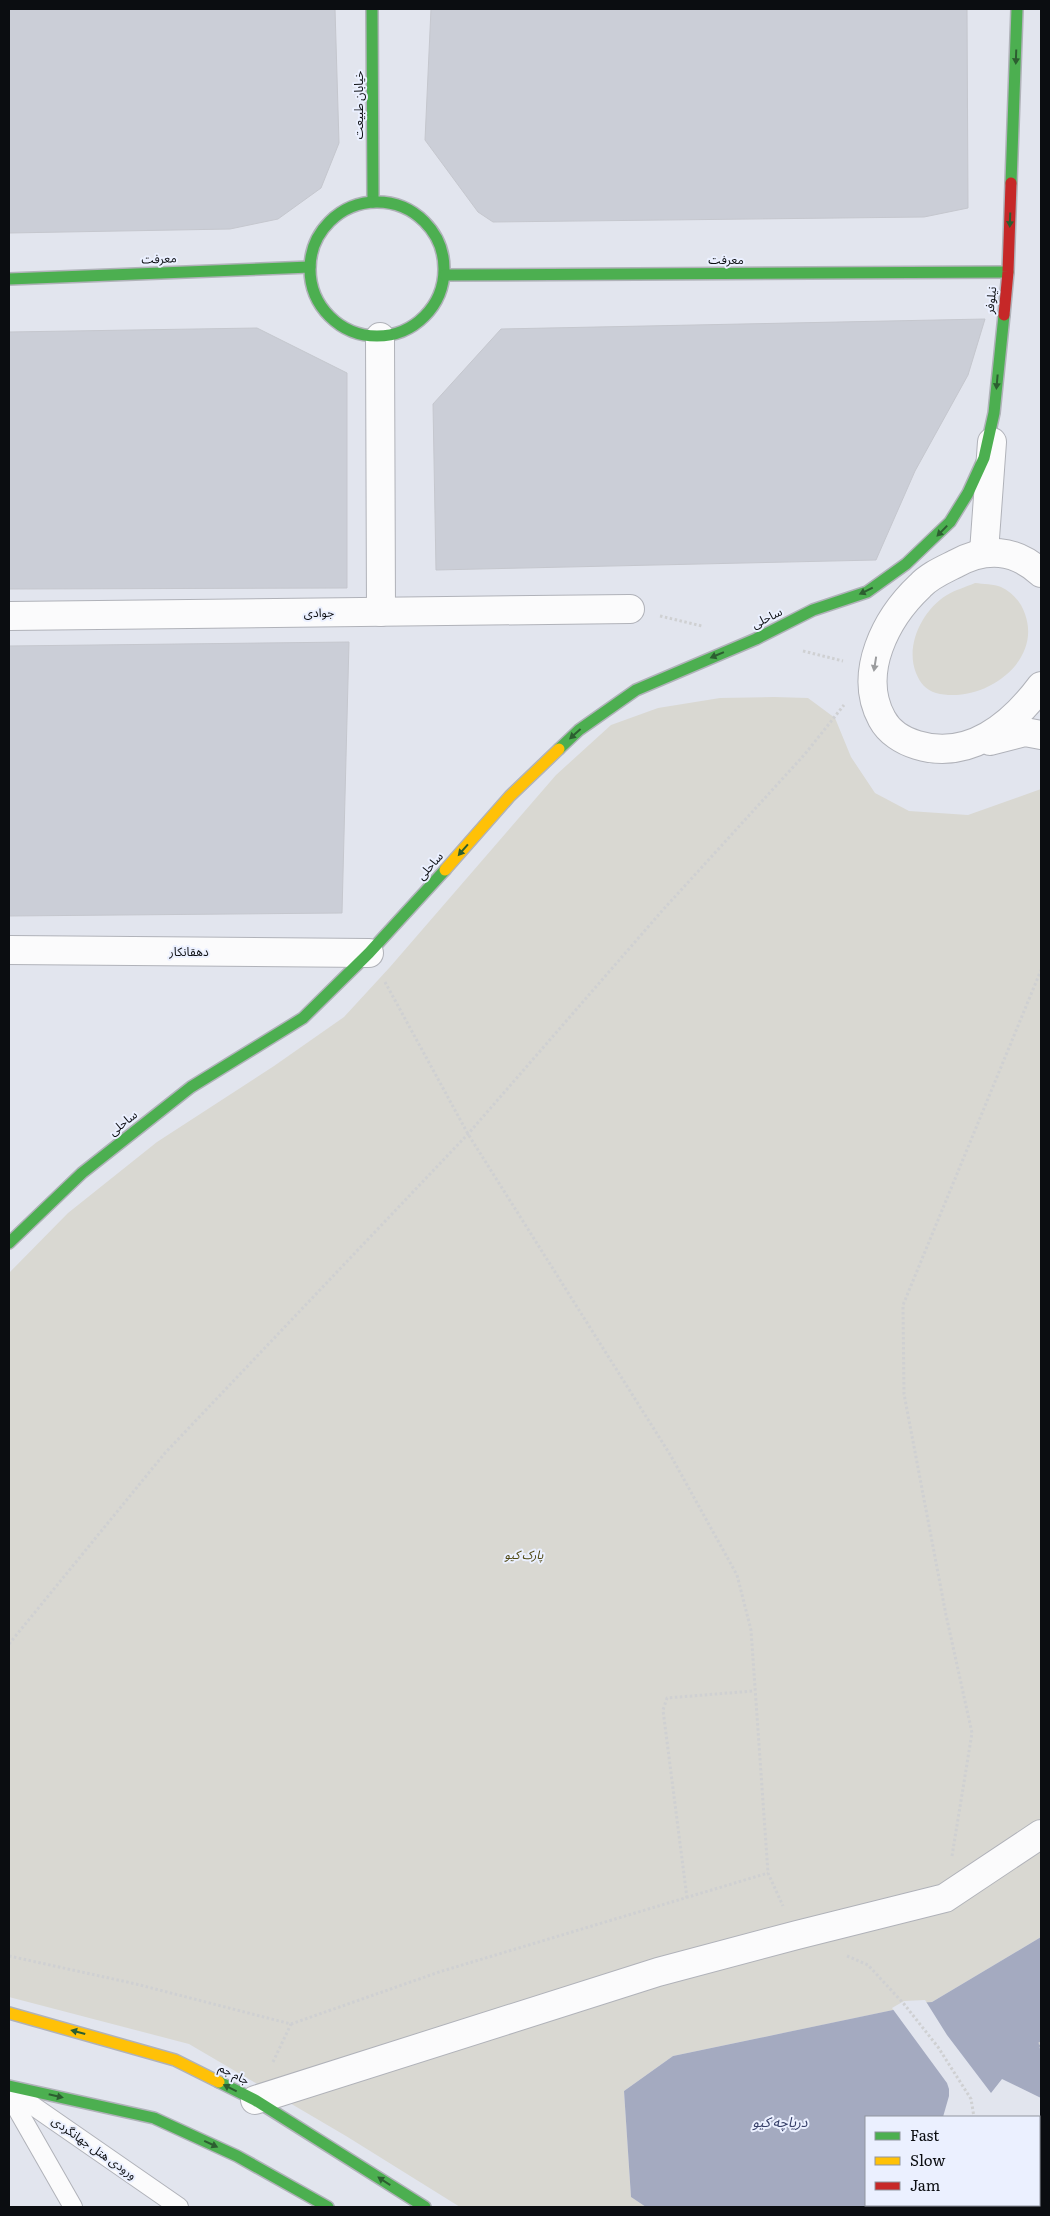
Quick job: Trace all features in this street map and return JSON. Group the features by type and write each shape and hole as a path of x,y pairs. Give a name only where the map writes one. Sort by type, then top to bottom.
{"street":[{"name":"خیابان طبیعت","path":"372,9 373,202"},
{"name":"نیلوفر","path":"906,564 950,522 968,493 984,458 994,413 1008,272 1017,9"},
{"path":"373,202 396,204 416,215 433,231 442,252 445,275 440,294 431,311 416,324 399,333 380,337 358,333 338,324 323,308 313,289 310,268 313,248 322,230 336,216 353,206 373,202"},
{"name":"معرفت","path":"9,279 310,268"},
{"name":"معرفت","path":"445,275 1008,272"},
{"path":"380,337 381,612"},
{"path":"984,552 994,413"},
{"path":"1041,573 1029,561 1008,554 984,552 961,560 920,585 892,619 880,642 874,668 875,696 882,718 892,731 907,742 930,749 952,750 1025,732 1041,735"},
{"name":"ساحلی","path":"9,1243 82,1173 191,1088 302,1018 369,953 443,873 510,796 579,730 636,690 756,639 812,610 867,592 906,564"},
{"name":"جوادی","path":"9,616 630,609"},
{"path":"952,750 977,742 1002,728 1026,707 1041,686"},
{"name":"دهقانکار","path":"9,950 369,953"},
{"path":"256,2100 658,1972 945,1898 1041,1834"},
{"name":"جام جم","path":"9,2013 175,2060 256,2100 425,2207"},
{"path":"9,2087 154,2118 237,2156 328,2207"}],"lane":[{"name":"ورودی هتل جهانگردی","path":"9,2087 179,2207"},
{"path":"9,2095 73,2207"}],"path":[{"path":"9,1644 165,1453 468,1134 661,912 805,754 874,668"},
{"path":"369,953 468,1134 671,1456 737,1576 751,1630 768,1873 798,1935"},
{"path":"945,1898 972,1733 946,1615 904,1394 903,1305 1041,970"},
{"path":"687,1898 663,1710 667,1698 754,1691"},
{"path":"9,1956 136,1984 291,2024 439,1972 768,1873"},
{"path":"842,1954 868,1965 904,2004 938,2047 971,2098 974,2116"},
{"path":"1040,2042 1041,2048"}],"green space":[{"path":"975,583 1001,587 1013,595 1019,602 1025,614 1028,632 1025,649 1016,664 1004,677 988,686 971,693 953,695 932,692 924,686 916,673 913,663 914,640 923,619 938,602 950,593"},
{"name":"پارک کیو","path":"720,698 808,698 835,718 851,757 875,793 909,811 968,815 1041,789 1041,1937 932,2002 673,2056 624,2091 631,2197 646,2207 460,2207 346,2136 189,2044 9,1997 9,1273 68,1213 157,1142 274,1066 344,1017 390,967 556,775 611,725 658,708"}],"water":[{"name":"دریاچه کیو","path":"1041,1937 1041,2207 646,2207 631,2197 624,2091 673,2056 893,2010 904,2004 932,2002"}],"pier":[{"path":"925,2000 947,2035 991,2093 1002,2079 1041,2098 1041,2207 947,2207 1040,2206 1040,2116 943,2116 949,2096 947,2083 892,2008 904,2001"}],"building":[{"path":"9,9 335,9 339,143 321,188 278,219 230,229 9,233"},
{"path":"431,9 967,9 968,208 924,217 493,222 478,212 425,140"},
{"path":"985,319 968,375 915,471 876,560 436,570 433,404 501,329"},
{"path":"257,328 347,373 347,588 9,589 9,332"},
{"path":"349,642 342,913 9,916 9,646"}],"traffic: fast":[{"path":"372,9 373,202"},
{"path":"1011,183 1017,9"},
{"path":"377,202 403,207 414,213 424,222 433,232 439,243 444,269 439,295 433,306 424,316 414,325 403,331 377,336 351,331 340,325 330,316 321,306 315,295 310,269 315,243 321,232 330,222 340,213 351,207 377,202"},
{"path":"9,279 310,267"},
{"path":"445,275 1008,272"},
{"path":"559,749 579,730 636,690 756,639 813,610 867,592 906,564 950,522 968,493 984,458 994,413 1004,315"},
{"path":"9,1243 82,1173 191,1087 303,1018 369,953 445,870"},
{"path":"219,2082 255,2100 425,2207"},
{"path":"9,2086 154,2118 237,2156 328,2207"}],"traffic: slow":[{"path":"445,870 510,796 559,749"},
{"path":"9,2013 175,2060 219,2082"}],"traffic: jam":[{"path":"1004,315 1008,272 1011,183"}]}
